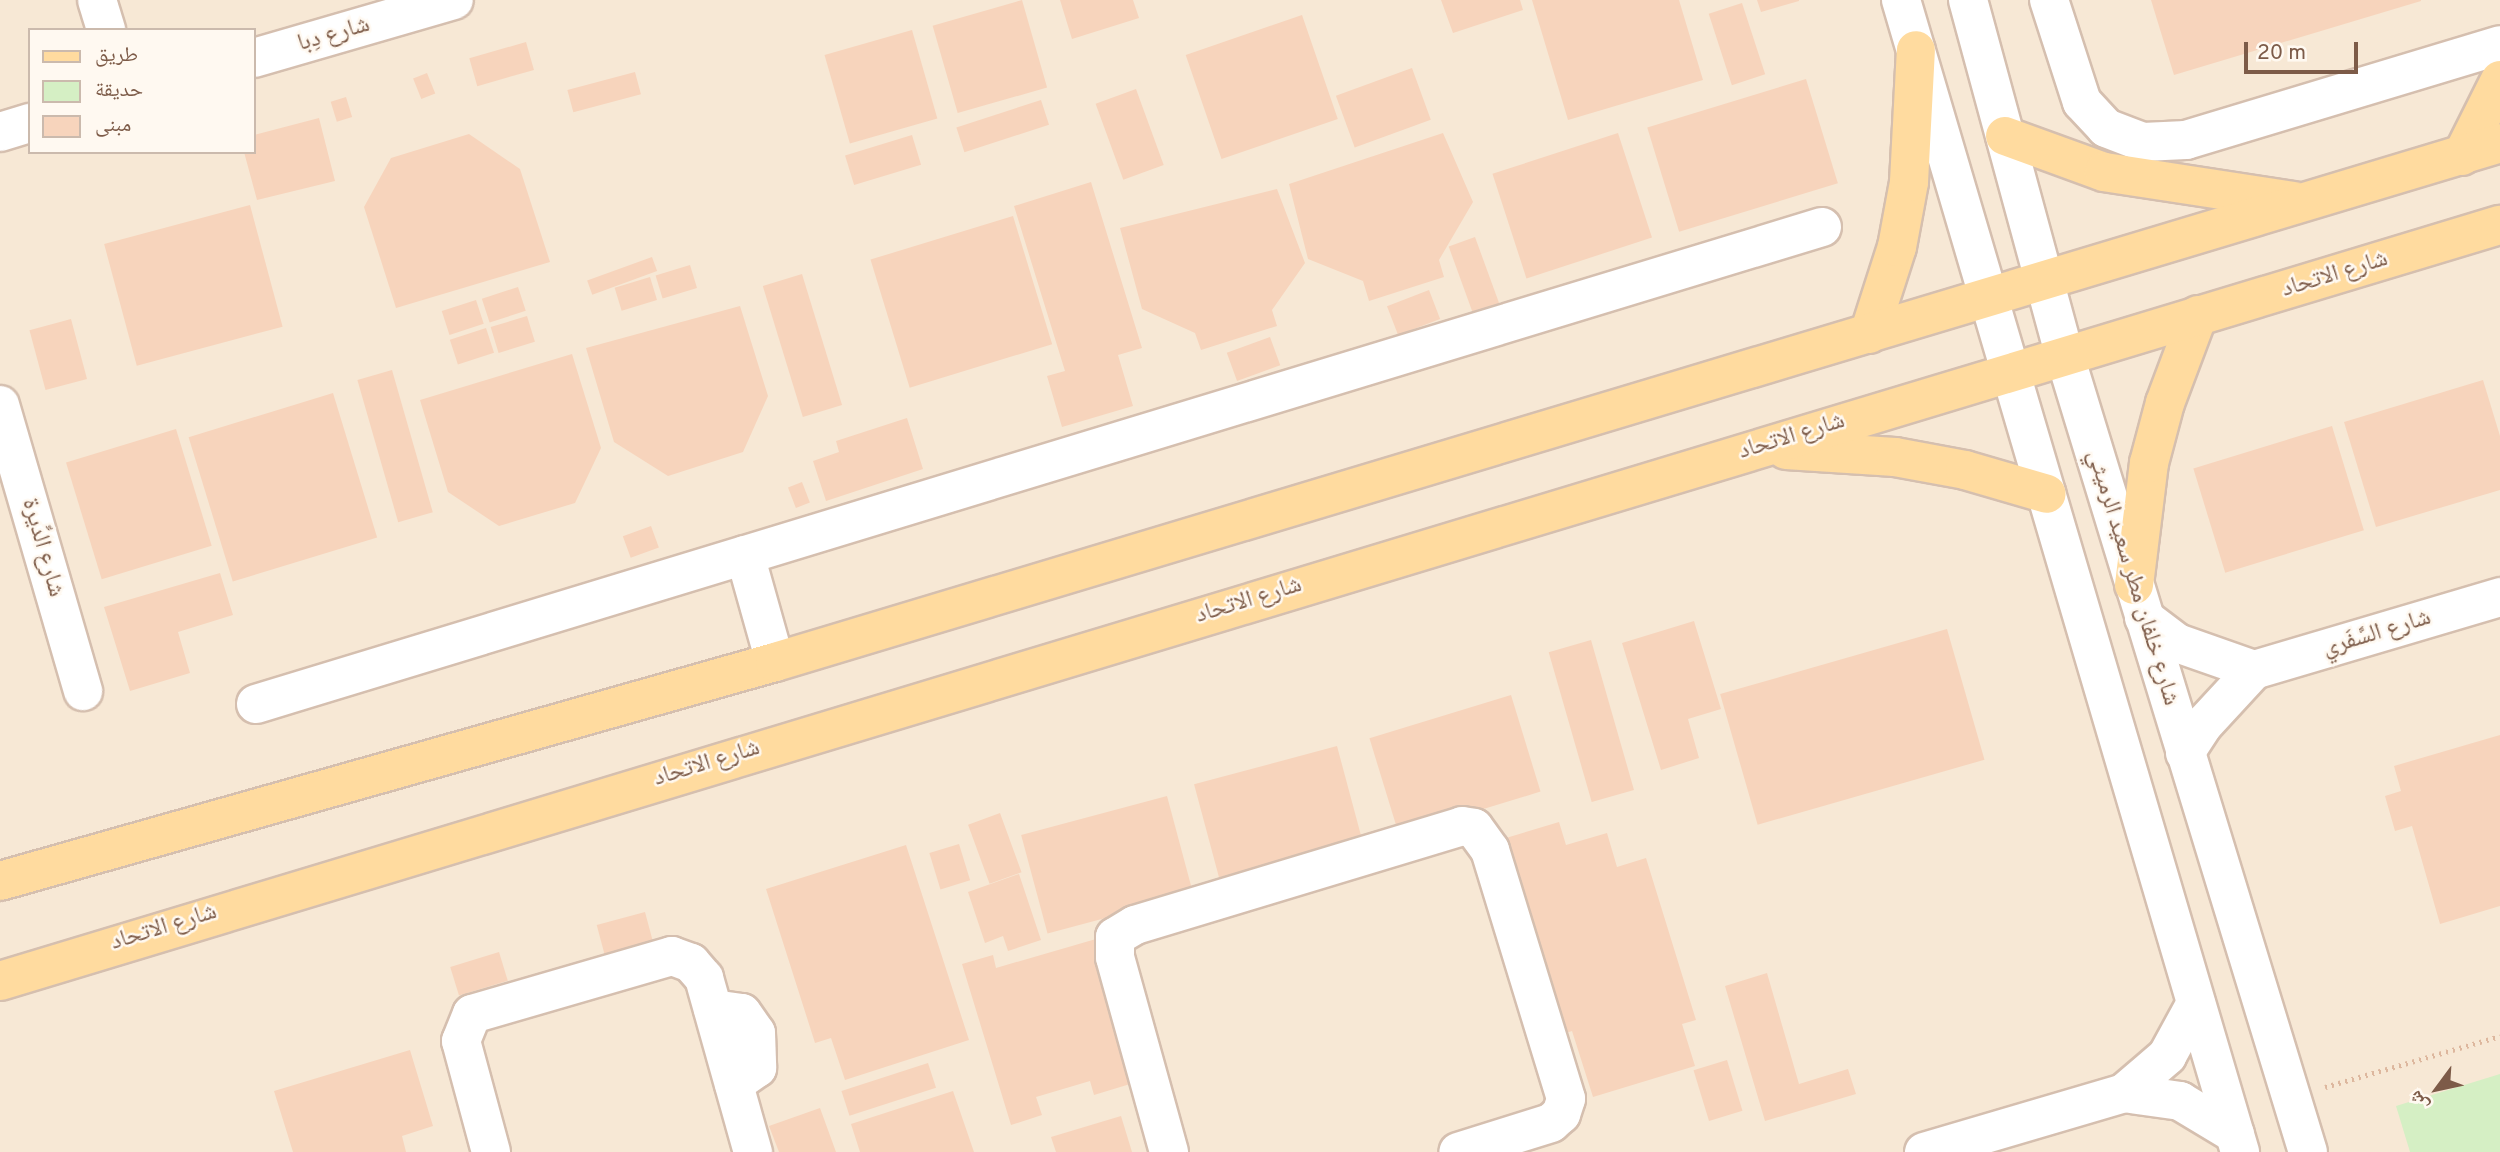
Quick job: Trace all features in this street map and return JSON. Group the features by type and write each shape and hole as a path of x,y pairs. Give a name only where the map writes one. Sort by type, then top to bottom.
{"main road":[{"path":"1869,334 1897,247 1909,182 1916,116 1916,50"},
{"path":"2462,156 2500,80"},
{"path":"2005,136 2104,172 2306,203"},
{"path":"0,881 775,662 2500,143"},
{"name":"شارع الاتحاد","path":"0,981 2011,369 2500,225"},
{"path":"2139,601 2149,463 2165,403 2199,315"},
{"path":"1752,450 1895,457 1965,470 2047,494"}],"street":[{"path":"97,0 105,28"},
{"name":"شارع دِبا","path":"256,57 454,0"},
{"path":"1901,0 2238,1143"},
{"name":"شارع خلفان مطر سعيد الرميثي","path":"1968,0 2064,354 2308,1152"},
{"path":"2049,0 2082,102 2106,128 2143,142 2186,140 2500,45"},
{"path":"0,132 28,124"},
{"path":"256,704 1822,227"},
{"name":"شارع الدِّيرة","path":"0,405 83,691"},
{"path":"745,555 775,662"},
{"name":"شارع السَّفَري","path":"2254,670 2500,597"},
{"path":"2139,601 2177,643 2254,670 2204,724 2185,753"},
{"path":"1169,1152 1115,957 1115,937 1135,925 1462,826 1474,828 1490,850 1566,1099 1561,1114 1551,1123 1458,1152"},
{"path":"491,1152 461,1041 472,1014 673,957 698,970 713,1009 753,1152"},
{"path":"1924,1152 2124,1093 2167,1056 2196,1003"},
{"path":"2124,1093 2180,1101 2238,1143"}],"path":[{"path":"2291,1097 2500,1036"}],"shaded area":[{"path":"0,0 2500,0 2500,1152 0,1152"}],"green space":[{"path":"2500,1074 2500,1152 2410,1152 2396,1106"}],"building":[{"path":"1022,0 1047,87 958,113 933,26"},
{"path":"1060,0 1133,0 1139,18 1072,39"},
{"path":"1441,0 1520,0 1523,10 1453,33"},
{"path":"1532,0 1679,0 1703,80 1568,120"},
{"path":"1757,0 1799,0 1799,1 1761,12"},
{"path":"2151,0 2421,0 2421,1 2174,75"},
{"path":"1742,3 1765,74 1732,85 1709,14"},
{"path":"1302,15 1338,119 1222,159 1186,55"},
{"path":"912,30 937,118 850,144 825,55"},
{"path":"526,42 534,70 477,86 469,58"},
{"path":"1412,68 1431,120 1355,147 1336,96"},
{"path":"635,72 641,94 573,112 567,90"},
{"path":"427,73 435,93 421,99 413,79"},
{"path":"1806,79 1838,183 1679,232 1647,128"},
{"path":"1136,89 1164,165 1123,180 1096,104"},
{"path":"346,97 352,117 337,122 331,102"},
{"path":"1041,100 1049,125 964,152 956,128"},
{"path":"319,118 335,181 257,200 245,154 256,154 256,134"},
{"path":"1443,133 1473,202 1439,260 1444,277 1369,301 1363,281 1308,259 1289,184"},
{"path":"1618,133 1652,238 1526,278 1492,174"},
{"path":"469,134 520,169 550,262 396,308 364,207 391,158"},
{"path":"912,135 921,165 854,185 845,155"},
{"path":"1091,182 1142,348 1118,355 1133,406 1062,427 1047,376 1065,371 1014,206"},
{"path":"1277,189 1305,263 1272,310 1277,326 1201,350 1195,333 1142,309 1120,228"},
{"path":"250,205 283,327 137,366 104,244"},
{"path":"1013,216 1052,344 910,388 871,260"},
{"path":"1475,237 1500,306 1474,315 1449,247"},
{"path":"652,257 657,271 592,295 587,281"},
{"path":"690,265 697,288 663,298 656,276"},
{"path":"802,274 842,405 803,417 763,286"},
{"path":"650,277 657,300 622,311 615,288"},
{"path":"518,287 526,311 490,323 482,299"},
{"path":"1429,290 1440,319 1398,335 1387,306"},
{"path":"476,300 484,324 449,335 442,311"},
{"path":"740,306 768,396 743,452 668,476 614,442 586,348"},
{"path":"527,316 535,342 499,353 491,327"},
{"path":"71,319 87,379 46,390 29,330"},
{"path":"486,328 494,353 458,364 450,340"},
{"path":"1270,337 1280,365 1237,381 1227,353"},
{"path":"572,354 601,448 575,503 499,526 448,492 420,400"},
{"path":"392,370 433,512 398,522 357,380"},
{"path":"2483,380 2500,436 2500,490 2376,527 2344,422"},
{"path":"333,393 377,537 233,582 189,437"},
{"path":"907,418 923,469 826,501 813,461 839,452 836,441"},
{"path":"2332,426 2364,530 2225,573 2193,468"},
{"path":"176,429 212,546 102,579 66,463"},
{"path":"802,482 810,503 796,508 788,487"},
{"path":"651,526 659,548 631,558 623,536"},
{"path":"220,573 233,615 178,632 190,673 130,691 104,607"},
{"path":"1694,621 1721,709 1688,719 1699,758 1661,770 1622,643"},
{"path":"1947,629 1984,760 1758,825 1720,694"},
{"path":"1591,640 1634,790 1592,802 1549,652"},
{"path":"1511,695 1541,792 1399,835 1369,738"},
{"path":"2500,735 2500,906 2440,924 2412,826 2395,831 2385,796 2401,791 2394,766"},
{"path":"1337,746 1363,845 1220,883 1194,784"},
{"path":"1167,796 1193,895 1048,934 1021,835"},
{"path":"1000,813 1022,872 990,884 968,825"},
{"path":"1559,822 1566,845 1607,833 1617,867 1646,858 1696,1020 1682,1024 1695,1066 1593,1097 1572,1031 1557,1036 1496,841"},
{"path":"959,844 970,880 940,889 929,853"},
{"path":"906,845 969,1040 845,1080 831,1038 815,1043 766,889"},
{"path":"1019,874 1041,940 1008,951 1003,936 985,943 968,892"},
{"path":"645,912 653,941 604,954 597,925"},
{"path":"1096,939 1140,1081 1094,1095 1090,1081 1036,1097 1042,1115 1011,1125 962,964 993,955 996,968"},
{"path":"499,952 508,981 459,996 450,967"},
{"path":"1767,973 1799,1084 1848,1069 1856,1094 1765,1121 1725,986"},
{"path":"410,1050 433,1126 402,1136 406,1152 293,1152 274,1091"},
{"path":"1727,1060 1742,1111 1709,1121 1694,1070"},
{"path":"928,1063 936,1088 849,1116 841,1091"},
{"path":"953,1091 974,1152 860,1152 851,1124"},
{"path":"820,1108 836,1152 779,1152 769,1126"},
{"path":"1121,1116 1132,1152 1056,1152 1051,1137"}]}
